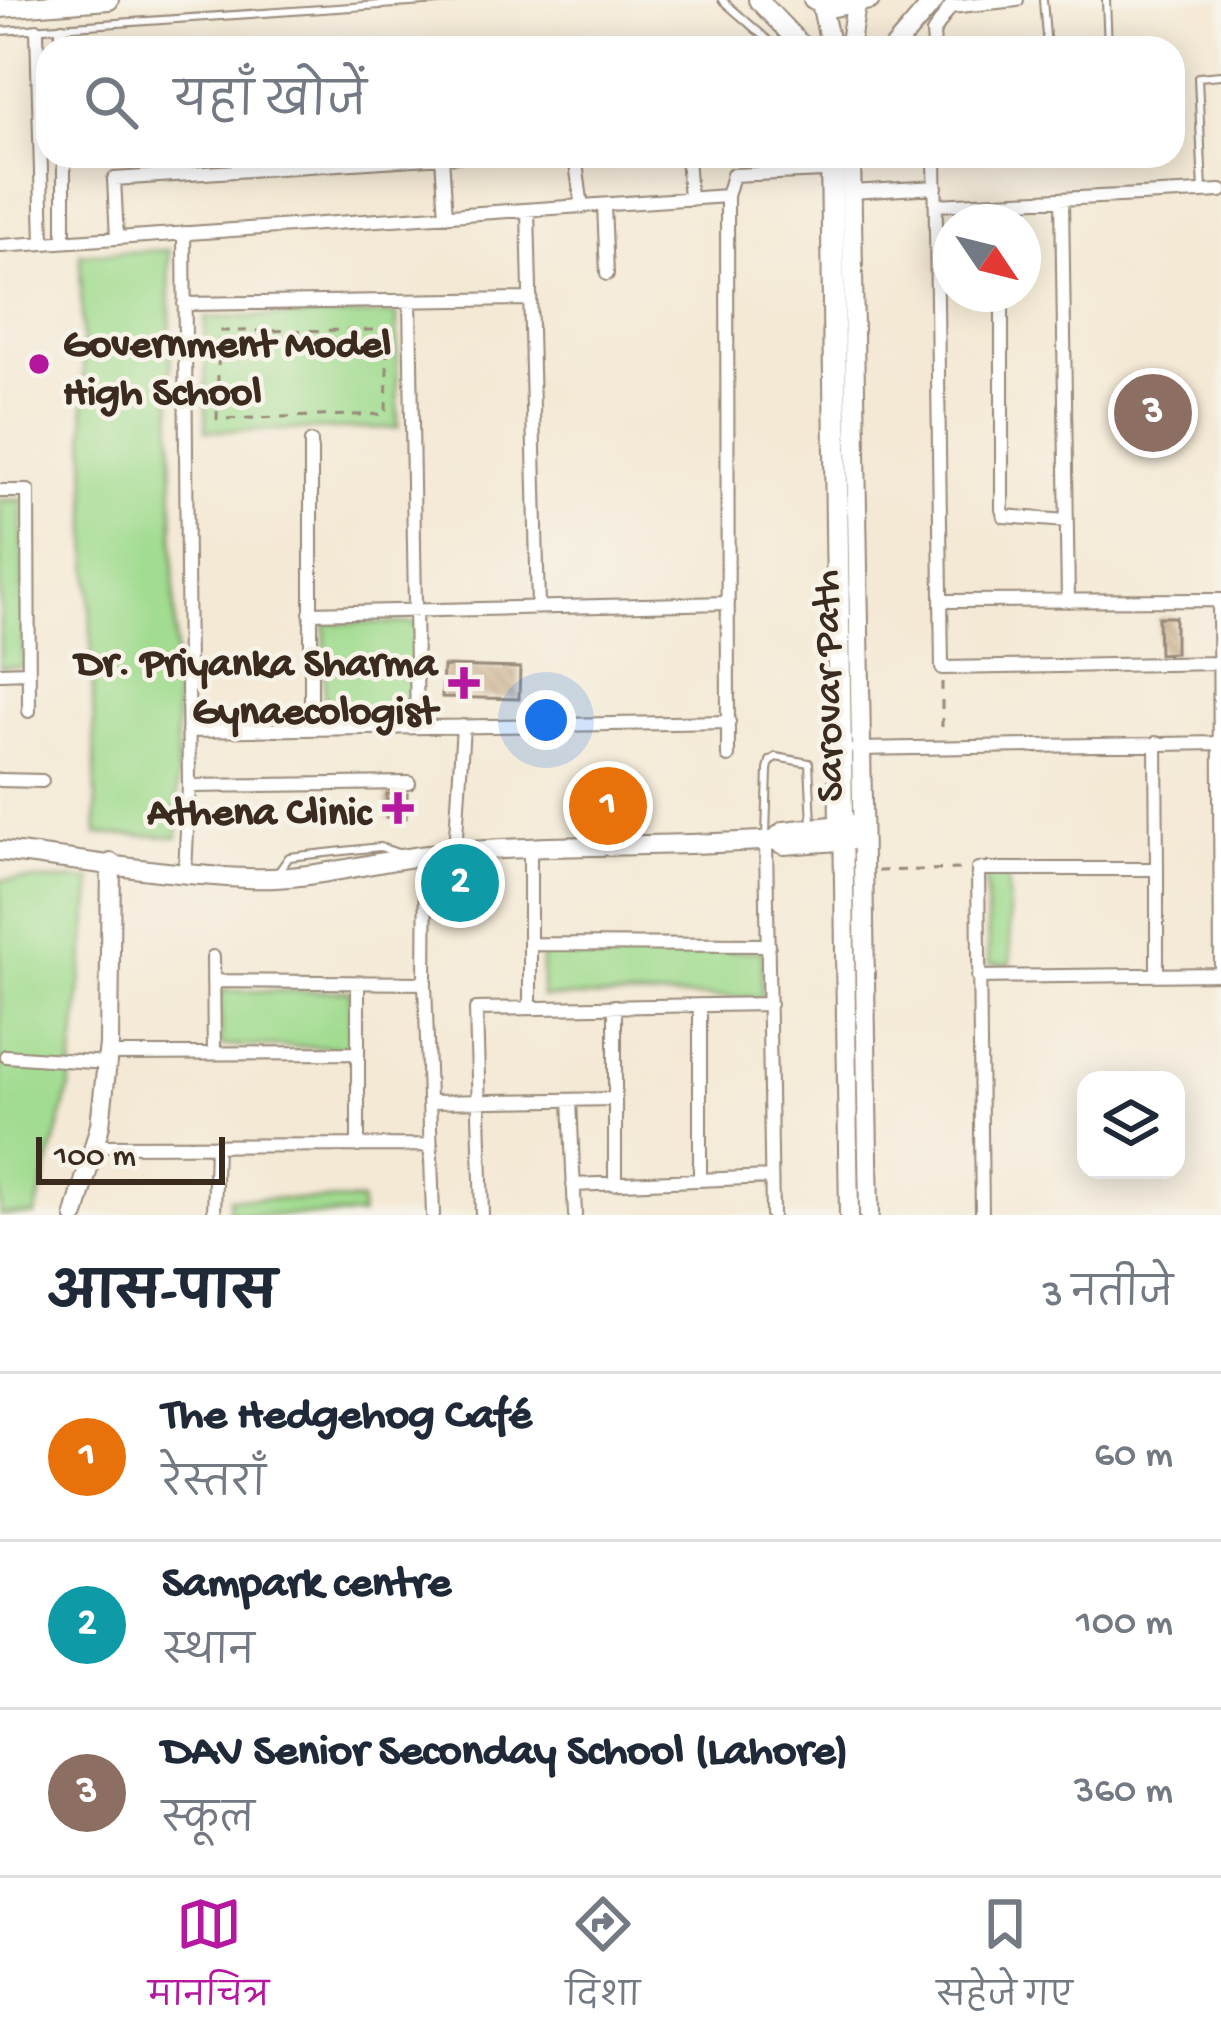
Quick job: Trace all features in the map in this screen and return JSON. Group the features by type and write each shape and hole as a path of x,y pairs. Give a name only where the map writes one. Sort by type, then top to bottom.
{"main road":[{"path":"0,8 109,0"},
{"path":"758,0 792,36"},
{"path":"904,36 935,0"},
{"path":"827,36 817,2 863,3 853,36"},
{"name":"Sarovar Path","path":"829,168 852,748"},
{"name":"Sarovar Path","path":"849,1215 843,830 852,748 851,168"},
{"path":"0,851 185,873 275,878 455,852 530,846 770,841 784,845 843,830"},
{"path":"770,841 784,831 843,830"},
{"name":"Sarovar Path","path":"843,830 863,872 869,1215"},
{"path":"75,1215 94,1146 107,1058 110,862"}],"street":[{"path":"933,36 950,7 1017,0"},
{"path":"62,29 62,36"},
{"path":"37,30 37,36"},
{"path":"41,168 43,243"},
{"path":"64,168 64,241"},
{"path":"117,238 114,179 278,168"},
{"path":"443,168 446,216"},
{"path":"577,168 582,207"},
{"path":"688,168 690,199"},
{"path":"728,756 727,196 733,175 794,168"},
{"path":"935,168 936,204"},
{"path":"851,192 935,187"},
{"path":"972,204 1221,191"},
{"path":"0,246 727,196"},
{"path":"1062,199 1068,601"},
{"path":"604,205 607,274"},
{"path":"528,211 538,608"},
{"path":"184,233 189,785 185,873"},
{"path":"184,304 530,299"},
{"path":"410,301 417,727"},
{"path":"944,312 942,668 1220,663"},
{"path":"1002,312 1004,516 1066,520"},
{"path":"310,729 311,442"},
{"path":"0,491 28,491 29,711"},
{"path":"941,602 1220,600 1221,974 979,977"},
{"path":"310,613 728,603"},
{"path":"0,673 28,672"},
{"path":"188,730 729,722"},
{"path":"455,852 463,726"},
{"path":"1156,743 1157,975"},
{"path":"852,748 1221,743"},
{"path":"0,780 42,781"},
{"path":"189,785 409,783"},
{"path":"770,841 772,1215"},
{"path":"530,846 530,1007"},
{"path":"417,856 433,1215"},
{"path":"982,1215 978,869 1157,869"},
{"path":"530,944 769,945"},
{"path":"213,957 214,1053"},
{"path":"213,981 425,983"},
{"path":"358,983 358,1146"},
{"path":"482,1215 476,1009 770,1004"},
{"path":"700,1005 700,1180"},
{"path":"615,1006 615,1184"},
{"path":"6,1056 358,1053"},
{"path":"430,1102 615,1099"},
{"path":"570,1100 575,1215"},
{"path":"94,1146 431,1145"},
{"path":"214,1215 216,1146"},
{"path":"574,1185 771,1177"}],"lane":[{"path":"0,32 454,0"},
{"path":"722,0 763,36"},
{"path":"1043,0 1046,36"},
{"path":"1106,0 1108,36"},
{"path":"1203,192 1198,76 1221,76"},
{"path":"829,168 843,830"},
{"path":"770,841 768,770 776,757 809,763 843,830"}],"path":[{"path":"388,330 386,414 217,419 219,331 388,330"},
{"path":"942,668 942,736"},
{"path":"863,872 978,869"}],"green space":[{"path":"169,250 178,837 97,834 80,254"},
{"path":"397,314 398,428 206,431 205,318"},
{"path":"0,500 22,500 23,667 0,667"},
{"path":"325,623 418,623 418,717 324,717"},
{"path":"1007,869 1011,964 989,964 985,870"},
{"path":"0,880 92,880 70,1087 35,1215 0,1215"},
{"path":"762,951 762,997 542,997 542,952"},
{"path":"221,991 350,991 350,1047 221,1046"},
{"path":"230,1198 361,1201 361,1215 229,1215"}],"building":[{"path":"1158,617 1175,617 1175,653 1159,654"},
{"path":"443,666 520,668 519,699 442,697"},
{"path":"387,794 407,794 406,818 386,817"},
{"path":"484,864 483,903 437,904 437,868"}],"place":[{"name":"Government Model High School","path":"39,364"},
{"name":"DAV Senior Seconday School (Lahore)","path":"1153,413"},
{"name":"Dr. Priyanka Sharma Gynaecologist","path":"464,683"},
{"name":"The Hedgehog Café","path":"608,806"},
{"name":"Athena Clinic","path":"398,808"},
{"name":"Sampark centre","path":"460,883"}]}
